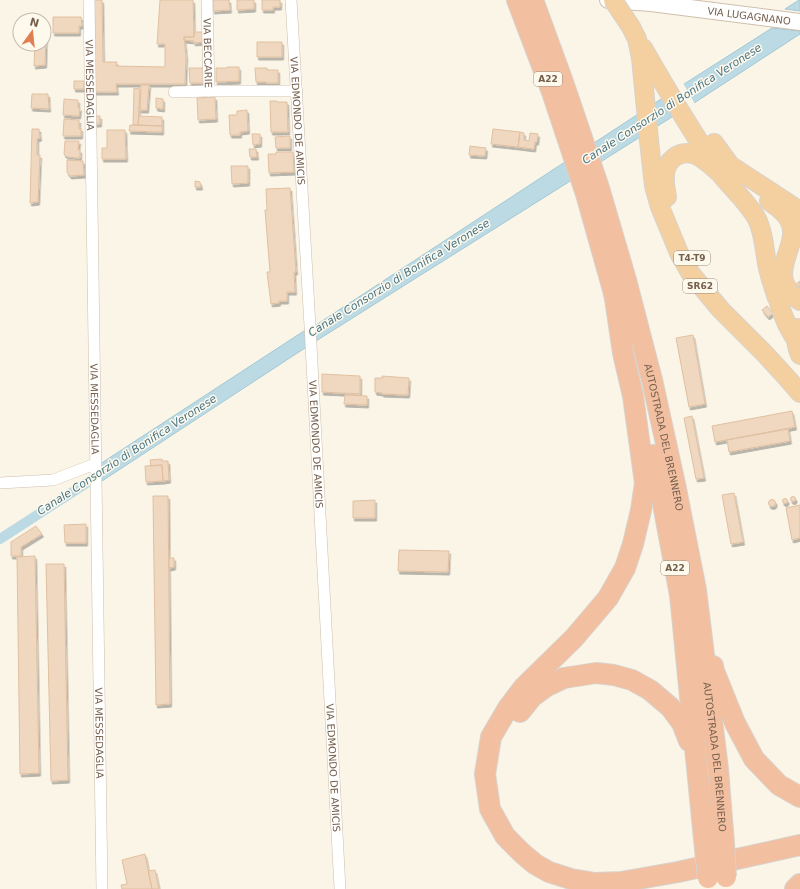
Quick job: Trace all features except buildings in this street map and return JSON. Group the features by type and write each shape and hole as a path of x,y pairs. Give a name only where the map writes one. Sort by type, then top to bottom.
{"highway":[{"name":"SR62","path":"613,0 636,31 692,122 717,148 725,169 800,211"},
{"name":"SR62","path":"624,0 636,31 641,58 654,186 660,207 679,253 691,274 720,310 766,354 800,393"},
{"name":"AUTOSTRADA DEL BRENNERO","path":"528,9 552,92 575,139 626,280 652,380 696,590 718,769 714,846"},
{"name":"T4-T9","path":"725,169 694,154 688,153 675,156 670,161 664,183 672,214 684,243 704,276 719,295 800,379"},
{"path":"725,169 764,197 789,220 792,239 783,273 787,297 784,318 789,329 799,340"},
{"path":"725,169 742,198 757,219 761,229 771,280 787,297"},
{"name":"AUTOSTRADA DEL BRENNERO","path":"593,191 614,292 636,380 660,488 680,595 714,846 717,883"},
{"path":"784,265 790,254 800,246"},
{"path":"614,292 623,353 633,396 645,484 642,510 634,544 625,568 608,598 574,638 524,687 508,708 492,737 485,774 490,809 505,836 535,864 549,872 571,879 595,883 621,882 671,874 800,846"},
{"path":"696,590 714,671 735,722 754,759 779,785 800,798"},
{"path":"714,846 690,743 682,723 670,707 650,690 632,680 614,675 596,673 564,678 547,686 532,697 520,712 503,739 497,767 500,800 513,829 530,848 550,861 568,868 585,871 613,871 655,866 800,835"},
{"path":"795,889 800,884"}],"main road":[{"name":"VIA LUGAGNANO","path":"608,0 651,3 800,22"}],"street":[{"name":"VIA MESSEDAGLIA","path":"89,0 102,889"},
{"name":"VIA BECCARIE","path":"207,0 209,91 297,91"},
{"name":"VIA EDMONDO DE AMICIS","path":"291,0 340,889"},
{"path":"174,92 209,91"},
{"path":"0,483 53,480 95,464"}],"water":[{"path":"799,0 800,11 785,9"},
{"path":"772,28 800,31 800,34 691,105 316,341 316,325"},
{"path":"307,329 308,346 102,481 100,464"}],"pier":[{"path":"683,83 695,104 678,115 665,94"}],"waterway":[{"name":"Canale Consorzio di Bonifica Veronese","path":"0,539 102,473"}]}
